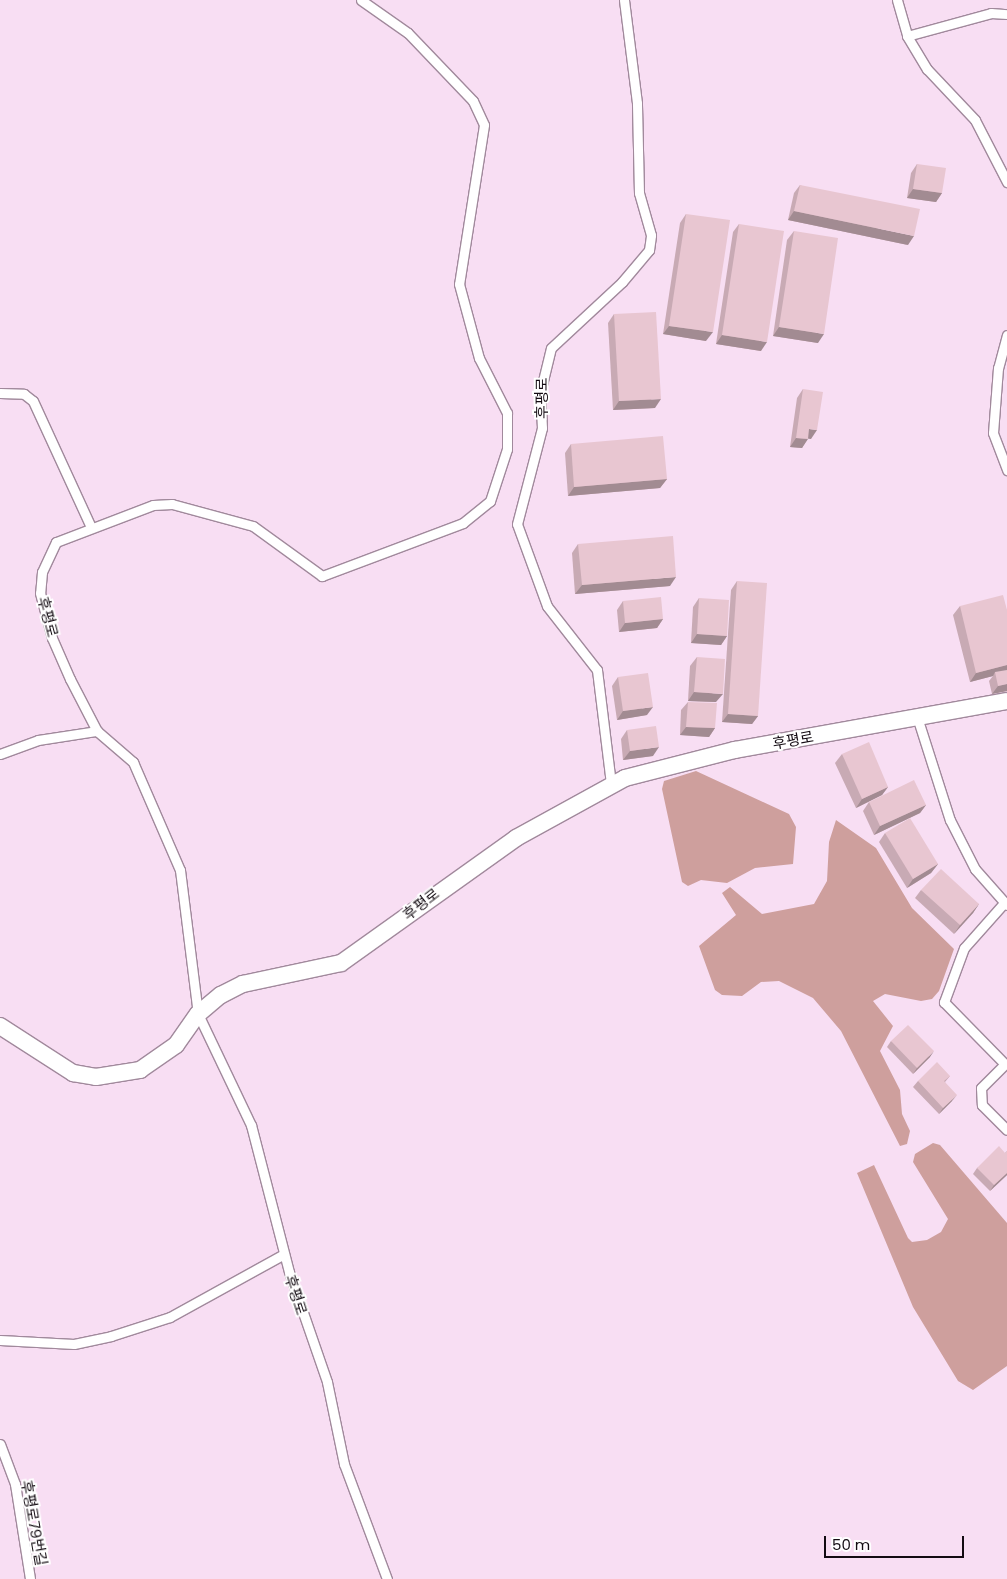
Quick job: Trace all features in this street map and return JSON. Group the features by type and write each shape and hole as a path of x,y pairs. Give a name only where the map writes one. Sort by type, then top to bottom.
{"street":[{"name":"후평로","path":"0,1026 54,1063 96,1078 119,1076 156,1061 176,1045 198,1014 243,984 308,973 356,954 422,901 516,838 611,784 735,750 918,720 1007,702"}],"lane":[{"name":"후평로","path":"361,0 408,33 472,101 484,126 459,284 468,331 507,413 509,430 490,501 463,523 322,576 265,531 172,504 153,505 56,542 44,564 40,594 52,638 97,731 133,762 180,870 198,1014 251,1125 284,1254 327,1382 344,1464 387,1579"},
{"name":"후평로","path":"611,784 597,670 547,606 517,524 542,428 540,393 551,348 622,282 649,250 651,235 639,193 637,103 624,0"},
{"path":"898,0 907,36 926,69 987,138 1007,182"},
{"path":"907,36 991,13 1007,14"},
{"path":"1007,335 998,368 993,433 1007,470"},
{"path":"0,393 24,394 33,401 91,528"},
{"path":"918,720 950,820 975,869 1005,904 964,948 944,1002 1004,1064 981,1088 982,1105 1007,1130"},
{"path":"0,754 38,740 97,731"},
{"path":"0,1340 74,1344 111,1336 170,1317 284,1254"},
{"name":"후평로79번길","path":"0,1444 16,1484 30,1579"}],"shaded area":[{"path":"696,771 789,814 796,827 793,864 755,868 727,883 701,880 688,886 682,882 662,789 664,781"},
{"path":"836,820 876,848 912,908 954,949 939,991 932,999 921,1001 885,994 873,1001 893,1026 880,1051 900,1090 902,1114 910,1131 907,1144 900,1146 841,1031 813,998 779,981 761,982 742,996 722,995 715,990 699,946 736,915 722,893 730,887 762,914 814,904 827,881 829,842"},
{"path":"933,1143 940,1145 1007,1223 1007,1366 973,1390 958,1381 913,1307 857,1173 874,1165 908,1238 912,1242 927,1240 941,1232 948,1219 913,1162 915,1154"}],"building":[{"path":"917,164 946,168 942,193 913,189"},
{"path":"800,185 920,209 914,236 794,211"},
{"path":"686,214 730,220 713,332 669,326"},
{"path":"739,224 784,231 767,342 722,335"},
{"path":"794,231 838,238 824,334 779,327"},
{"path":"656,312 661,399 619,401 614,314"},
{"path":"803,389 823,392 817,430 809,429 808,439 796,438"},
{"path":"663,436 667,479 574,487 571,444"},
{"path":"673,536 676,577 582,585 578,544"},
{"path":"737,581 767,583 758,716 728,714"},
{"path":"1003,595 1007,610 1007,665 976,673 960,606"},
{"path":"661,597 663,619 625,623 623,601"},
{"path":"699,598 729,600 727,636 697,634"},
{"path":"697,657 725,659 723,694 694,692"},
{"path":"1007,670 1007,684 998,686 995,672"},
{"path":"648,673 653,707 623,711 618,677"},
{"path":"688,702 717,703 715,728 686,727"},
{"path":"656,726 659,747 630,751 627,730"},
{"path":"869,742 888,787 862,799 842,754"},
{"path":"914,780 926,805 880,826 869,802"},
{"path":"910,818 938,864 913,879 885,833"},
{"path":"941,869 979,904 960,925 921,890"},
{"path":"908,1025 934,1051 917,1068 891,1041"},
{"path":"937,1062 950,1076 944,1081 957,1095 943,1108 918,1081"},
{"path":"999,1146 1005,1153 1007,1151 1007,1173 994,1185 977,1168"}]}
